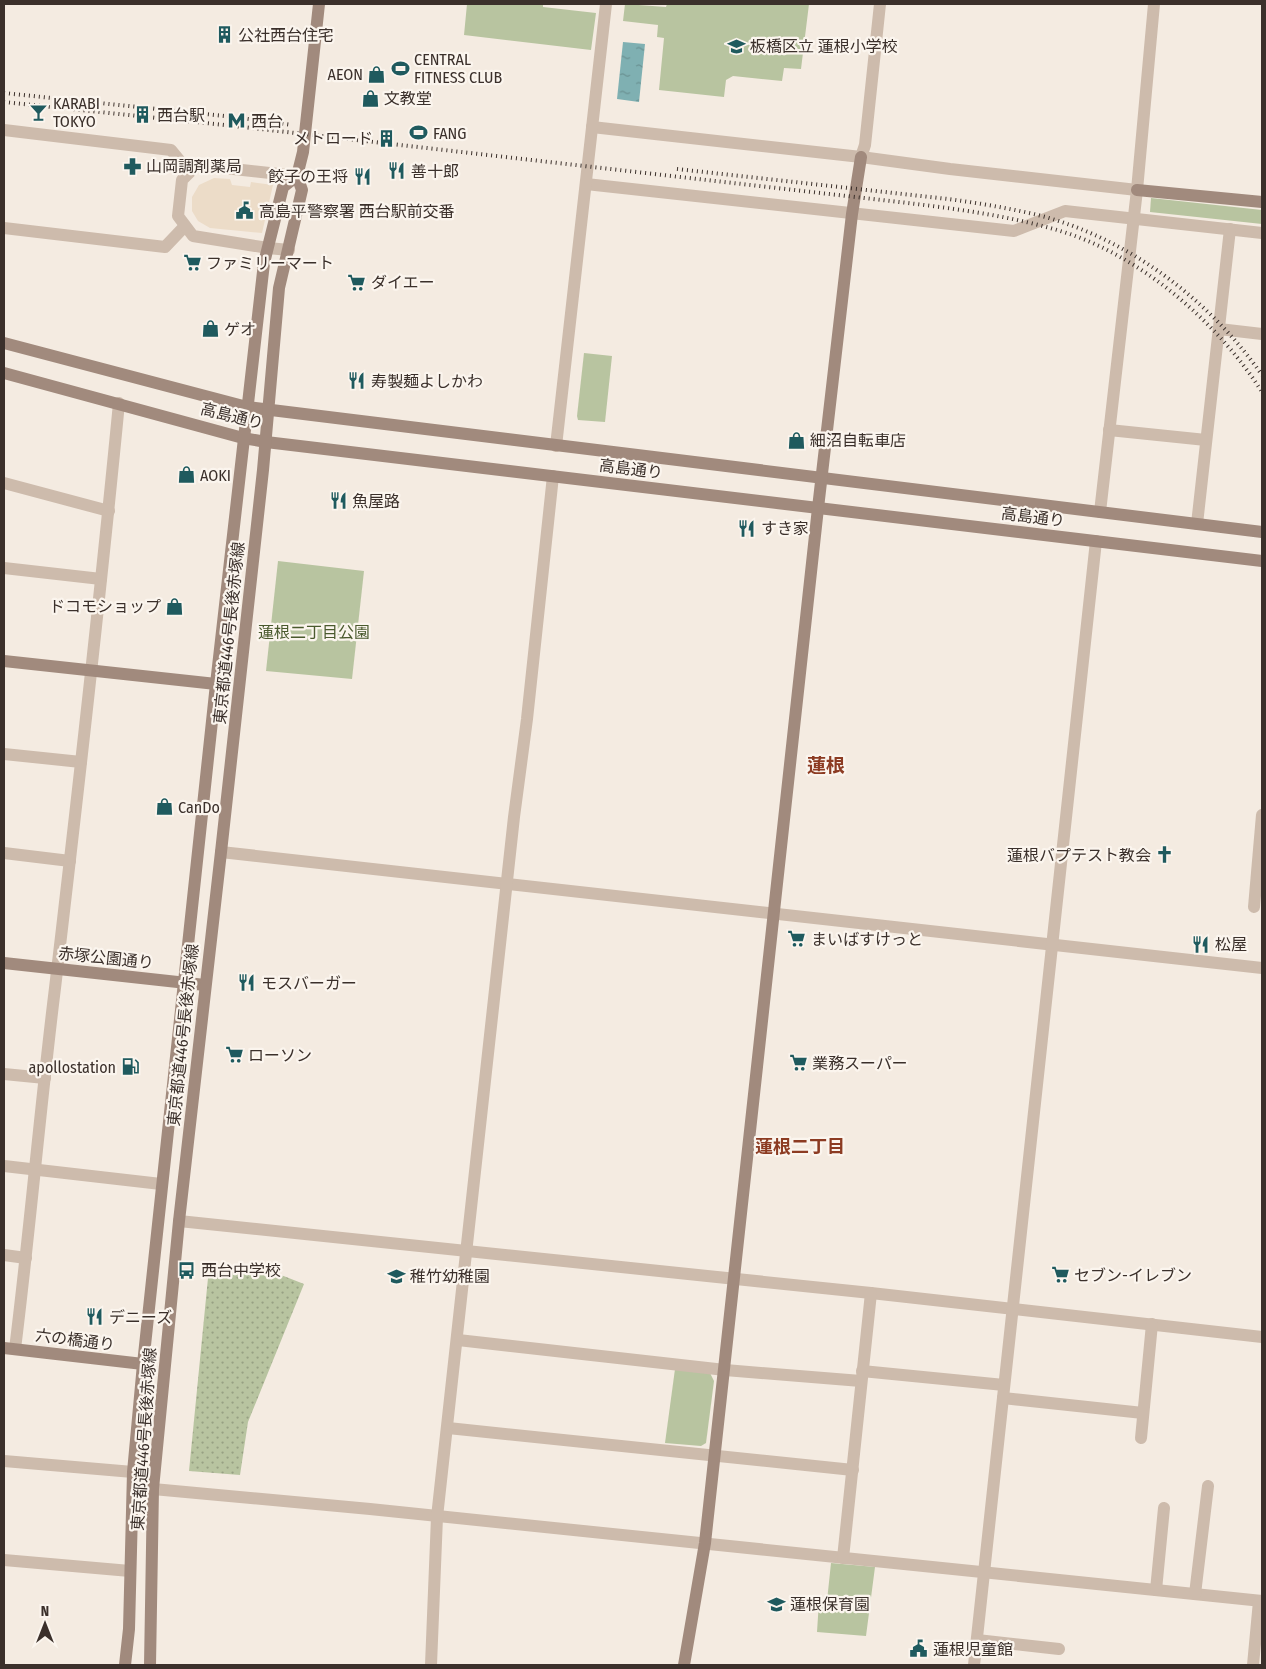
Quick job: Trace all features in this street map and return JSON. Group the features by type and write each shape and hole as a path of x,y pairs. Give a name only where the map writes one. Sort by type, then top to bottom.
{"main road":[{"path":"297,176 303,152 319,4"},
{"path":"684,1665 705,1543 818,508 852,214 861,156"},
{"name":"東京都道446号長後赤塚線","path":"125,1665 129,1629 133,1472 143,1364 243,438 264,264 283,188 297,176 302,190 279,288 266,442 222,852 179,1221 153,1489 150,1665"},
{"path":"1136,190 1262,202"},
{"name":"高島通り","path":"4,343 247,407 1262,532"},
{"name":"高島通り","path":"4,373 243,438 266,442 1262,561"},
{"path":"4,661 216,684"},
{"name":"赤塚公園通り","path":"4,963 205,985"},
{"name":"六の橋通り","path":"9,1349 143,1364"},
{"path":"114,1665 119,1658 129,1629"}],"street":[{"path":"556,446 606,4"},
{"path":"861,156 865,145 880,4"},
{"path":"1100,512 1136,190 1154,4"},
{"path":"592,127 861,156 950,169 1136,190"},
{"path":"4,130 171,150 189,172"},
{"path":"289,250 193,236 178,216 182,180 197,165 297,176"},
{"path":"586,184 1014,231 1065,211 1262,232"},
{"path":"4,228 165,247 185,226"},
{"path":"1196,524 1230,229"},
{"path":"1219,329 1262,334"},
{"path":"9,1349 26,1258 34,1169 81,762 119,403"},
{"path":"1109,430 1206,440"},
{"path":"431,1665 437,1517 553,476"},
{"path":"4,483 108,511"},
{"path":"974,1665 1011,1309 1068,809 1096,541"},
{"path":"4,568 101,579"},
{"path":"4,754 81,762"},
{"path":"1254,907 1262,815"},
{"path":"222,852 1262,968"},
{"path":"4,853 70,861"},
{"path":"4,1074 44,1078"},
{"path":"4,1166 161,1184"},
{"path":"179,1221 871,1293 1262,1337"},
{"path":"4,1255 26,1258"},
{"path":"843,1558 871,1293"},
{"path":"1141,1438 1152,1324"},
{"path":"458,1340 725,1370 1004,1385"},
{"path":"1003,1398 1143,1413"},
{"path":"448,1428 853,1470"},
{"path":"4,1461 133,1472"},
{"path":"1195,1594 1208,1486"},
{"path":"153,1489 705,1543 1261,1601 1253,1665"},
{"path":"1156,1590 1164,1508"},
{"path":"4,1560 130,1571"},
{"path":"977,1640 1060,1650"}],"green space":[{"path":"467,4 543,4 543,7 596,13 591,50 464,35"},
{"path":"625,4 666,7 667,4 809,4 801,69 784,68 782,81 733,76 726,80 724,97 659,90 664,38 657,37 658,25 623,21"},
{"path":"1151,198 1262,210 1262,224 1150,212"},
{"path":"584,353 612,356 605,422 578,420"},
{"name":"蓮根二丁目公園","path":"278,561 364,571 352,679 266,671"},
{"path":"237,1271 281,1275 304,1284 248,1422 240,1475 189,1471 208,1278 212,1273"},
{"path":"675,1369 710,1373 714,1381 706,1443 701,1446 665,1443"},
{"path":"831,1563 875,1567 866,1636 817,1632 819,1601 827,1601"}],"shaded area":[{"path":"214,178 230,179 232,185 250,187 251,182 273,185 262,233 210,228 198,221 192,211 192,197 199,185"}],"water":[{"path":"623,42 645,44 639,102 617,99"}],"railway":[{"path":"4,93 234,117 292,125"},
{"path":"4,102 234,126 908,203 964,210 1021,221 1057,230 1087,241 1117,255 1146,273 1173,293 1223,340 1262,392"},
{"path":"677,169 959,201 1027,212 1071,225 1104,239 1164,275 1192,297 1217,321 1241,347 1262,375"}],"place":[{"name":"公社西台住宅","path":"224,35"},
{"name":"板橋区立 蓮根小学校","path":"736,46"},
{"name":"CENTRAL FITNESS CLUB","path":"400,68"},
{"name":"AEON","path":"377,74"},
{"name":"文教堂","path":"370,98"},
{"name":"KARABI TOKYO","path":"39,112"},
{"name":"西台駅","path":"143,115"},
{"name":"西台","path":"237,121"},
{"name":"FANG","path":"419,133"},
{"name":"メトロード","path":"387,138"},
{"name":"山岡調剤薬局","path":"132,166"},
{"name":"善十郎","path":"397,171"},
{"name":"餃子の王将","path":"362,176"},
{"name":"高島平警察署 西台駅前交番","path":"245,211"},
{"name":"ファミリーマート","path":"192,263"},
{"name":"ダイエー","path":"357,282"},
{"name":"ゲオ","path":"210,329"},
{"name":"寿製麺よしかわ","path":"357,381"},
{"name":"細沼自転車店","path":"796,440"},
{"name":"AOKI","path":"186,475"},
{"name":"魚屋路","path":"338,501"},
{"name":"すき家","path":"747,528"},
{"name":"ドコモショップ","path":"175,606"},
{"name":"CanDo","path":"164,807"},
{"name":"蓮根バプテスト教会","path":"1165,855"},
{"name":"まいばすけっと","path":"797,939"},
{"name":"松屋","path":"1201,944"},
{"name":"モスバーガー","path":"247,983"},
{"name":"ローソン","path":"234,1055"},
{"name":"業務スーパー","path":"798,1063"},
{"name":"apollostation","path":"130,1067"},
{"name":"西台中学校","path":"187,1270"},
{"name":"セブン-イレブン","path":"1060,1275"},
{"name":"稚竹幼稚園","path":"396,1276"},
{"name":"デニーズ","path":"95,1317"},
{"name":"蓮根保育園","path":"776,1604"},
{"name":"蓮根児童館","path":"919,1649"}],"district":[{"name":"蓮根","path":"826,765"},
{"name":"蓮根二丁目","path":"800,1147"}]}
